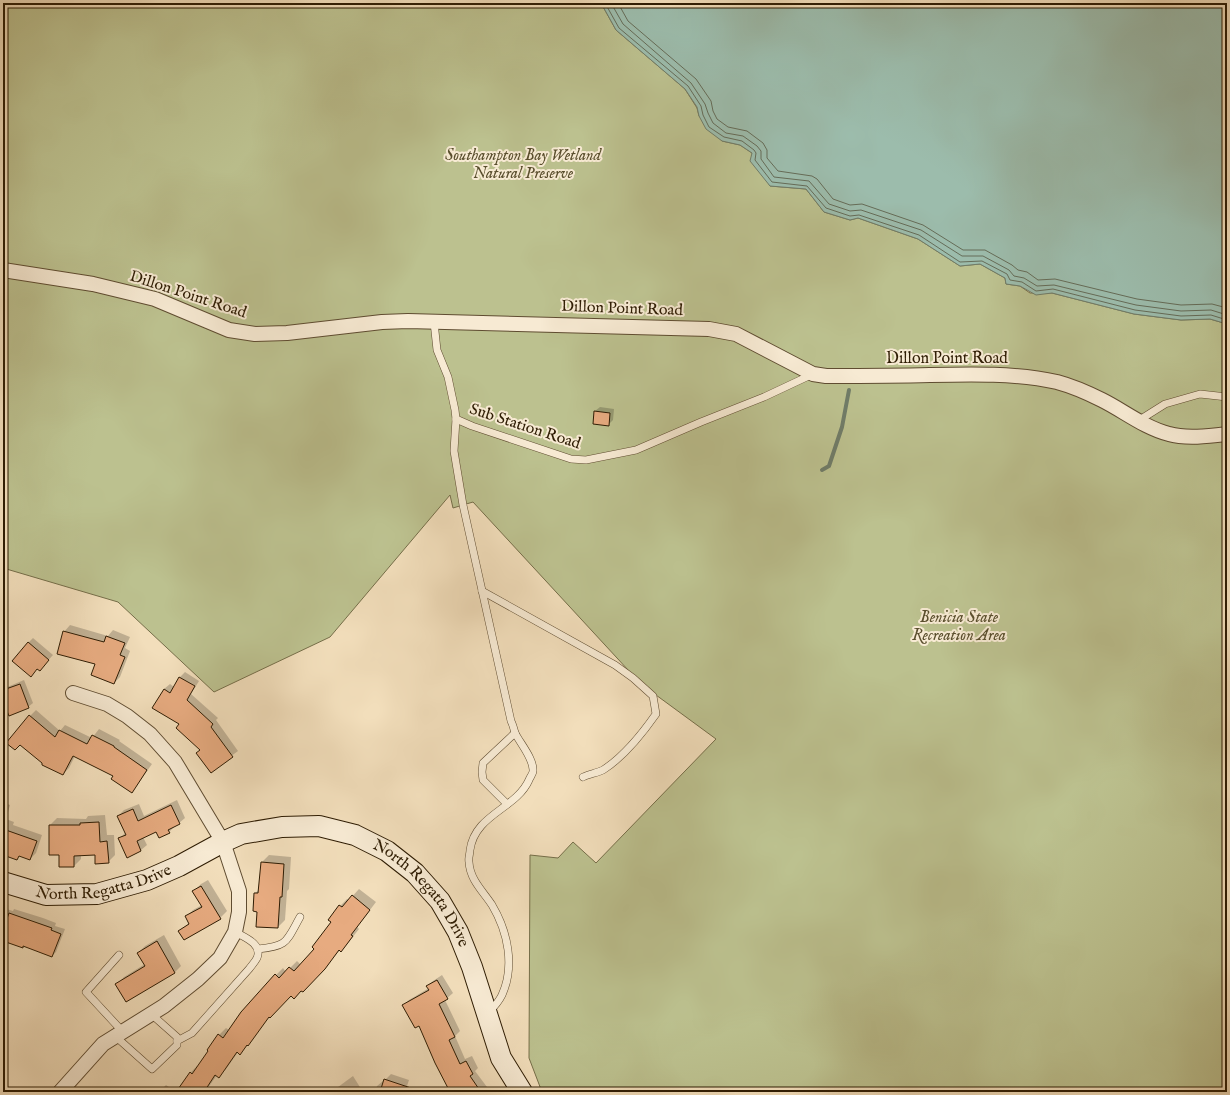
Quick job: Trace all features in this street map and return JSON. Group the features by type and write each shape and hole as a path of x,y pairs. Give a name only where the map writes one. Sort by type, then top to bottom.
{"street":[{"name":"Dillon Point Road","path":"3,270 93,284 155,299 229,330 254,334 287,333 408,320 434,322 709,329 736,334 813,374 841,376 972,373 1030,378 1057,383 1088,394 1102,400 1138,421 1169,434 1179,436 1212,436 1227,434"},
{"path":"60,1092 103,1044 164,1006 198,979 220,958 235,932 239,912 239,891 223,842 175,762 150,734 128,716 107,704 73,693"},
{"name":"North Regatta Drive","path":"3,882 46,894 97,894 147,880 179,866 241,834 282,827 319,826 355,835 387,852 415,873 440,901 458,932 469,960 501,1058 522,1092"}],"lane":[{"name":"Sub Station Road","path":"434,322 437,350 448,377 456,418 472,426 571,459 586,460 636,450 764,397 813,374"},
{"path":"1138,421 1165,404 1200,394 1227,397"},
{"path":"456,418 454,451 463,505 512,721 515,732 528,753 533,771 527,784 513,800 480,826 471,844 469,862 473,879 491,904 501,923 510,957 507,980 501,996 487,1016"},
{"path":"482,591 615,665 633,678 653,696 656,714 623,755 602,770 583,777"},
{"path":"507,804 483,780 483,763 515,732"},
{"path":"258,949 274,947 285,943 300,917"},
{"path":"177,1041 192,1033 258,957 258,949 254,943 235,932"},
{"path":"119,955 86,992 119,1034 152,1069 177,1045 177,1037 152,1014"}],"green space":[{"name":"Benicia State Recreation Area","path":"3,3 601,3 616,30 685,89 697,108 699,116 722,141 740,145 752,153 770,186 806,189 824,212 850,220 858,218 918,239 960,266 980,264 1005,278 1006,284 1020,286 1030,293 1052,293 1134,314 1181,320 1210,319 1227,324 1227,1092 542,1092 529,1058 530,855 558,858 573,842 596,863 716,739 641,684 473,502 453,508 450,495 330,637 214,692 118,602 3,568"}],"water":[{"path":"601,3 1227,3 1227,324 1210,319 1181,320 1134,314 1052,293 1036,295 1020,286 1006,284 1005,278 980,264 960,266 918,239 858,218 850,220 824,212 806,189 770,186 750,161 752,153 740,145 722,141 706,129 699,116 697,107 685,89 616,30"}],"building":[{"path":"594,411 610,413 609,426 593,424"},
{"path":"63,631 104,642 106,636 125,643 120,655 125,657 114,684 91,675 95,664 57,654"},
{"path":"28,642 49,660 40,671 37,669 31,677 12,661"},
{"path":"179,677 195,686 187,700 213,724 211,727 233,757 211,773 196,753 200,750 176,728 179,724 152,708 164,689 170,693"},
{"path":"20,684 29,708 9,716 3,701 3,690"},
{"path":"29,715 55,737 59,730 87,744 92,735 114,746 147,770 132,793 111,779 113,776 73,756 63,775 42,765 42,763 20,745 15,750 6,743"},
{"path":"171,805 180,824 168,830 170,833 159,838 156,832 137,841 141,851 127,858 118,838 126,835 117,816 133,809 138,821"},
{"path":"99,822 100,842 107,841 109,863 95,864 95,855 74,856 74,867 59,867 59,855 49,855 49,825 80,825 80,823"},
{"path":"3,829 37,841 30,860 19,856 17,860 3,855"},
{"path":"261,862 284,864 278,928 256,927 257,912 253,911 254,893 258,893"},
{"path":"201,886 221,919 184,940 178,931 189,924 185,916 202,907 192,891"},
{"path":"352,895 370,910 351,935 353,936 341,952 339,950 325,969 303,992 301,991 294,999 291,996 270,1018 269,1017 248,1046 247,1045 240,1055 237,1052 219,1078 215,1075 204,1092 176,1092 190,1072 192,1074 218,1034 223,1038 241,1012 275,974 279,978 289,967 294,971 314,949 312,947 331,922 328,920 339,905 342,907"},
{"path":"9,913 52,928 51,930 61,934 52,957 23,946 23,948 3,941 3,930"},
{"path":"157,941 175,973 126,1002 115,984 145,966 137,953"},
{"path":"437,980 448,999 439,1004 455,1037 449,1040 460,1064 466,1061 473,1074 470,1076 481,1092 450,1092 435,1063 419,1026 415,1028 402,1005 429,990 426,986"},
{"path":"384,1079 417,1090 417,1092 380,1092"}],"waterway":[{"path":"822,470 829,466 842,427 849,390"}],"park label":[{"name":"Southampton Bay Wetland Natural Preserve","path":"523,165"}]}
